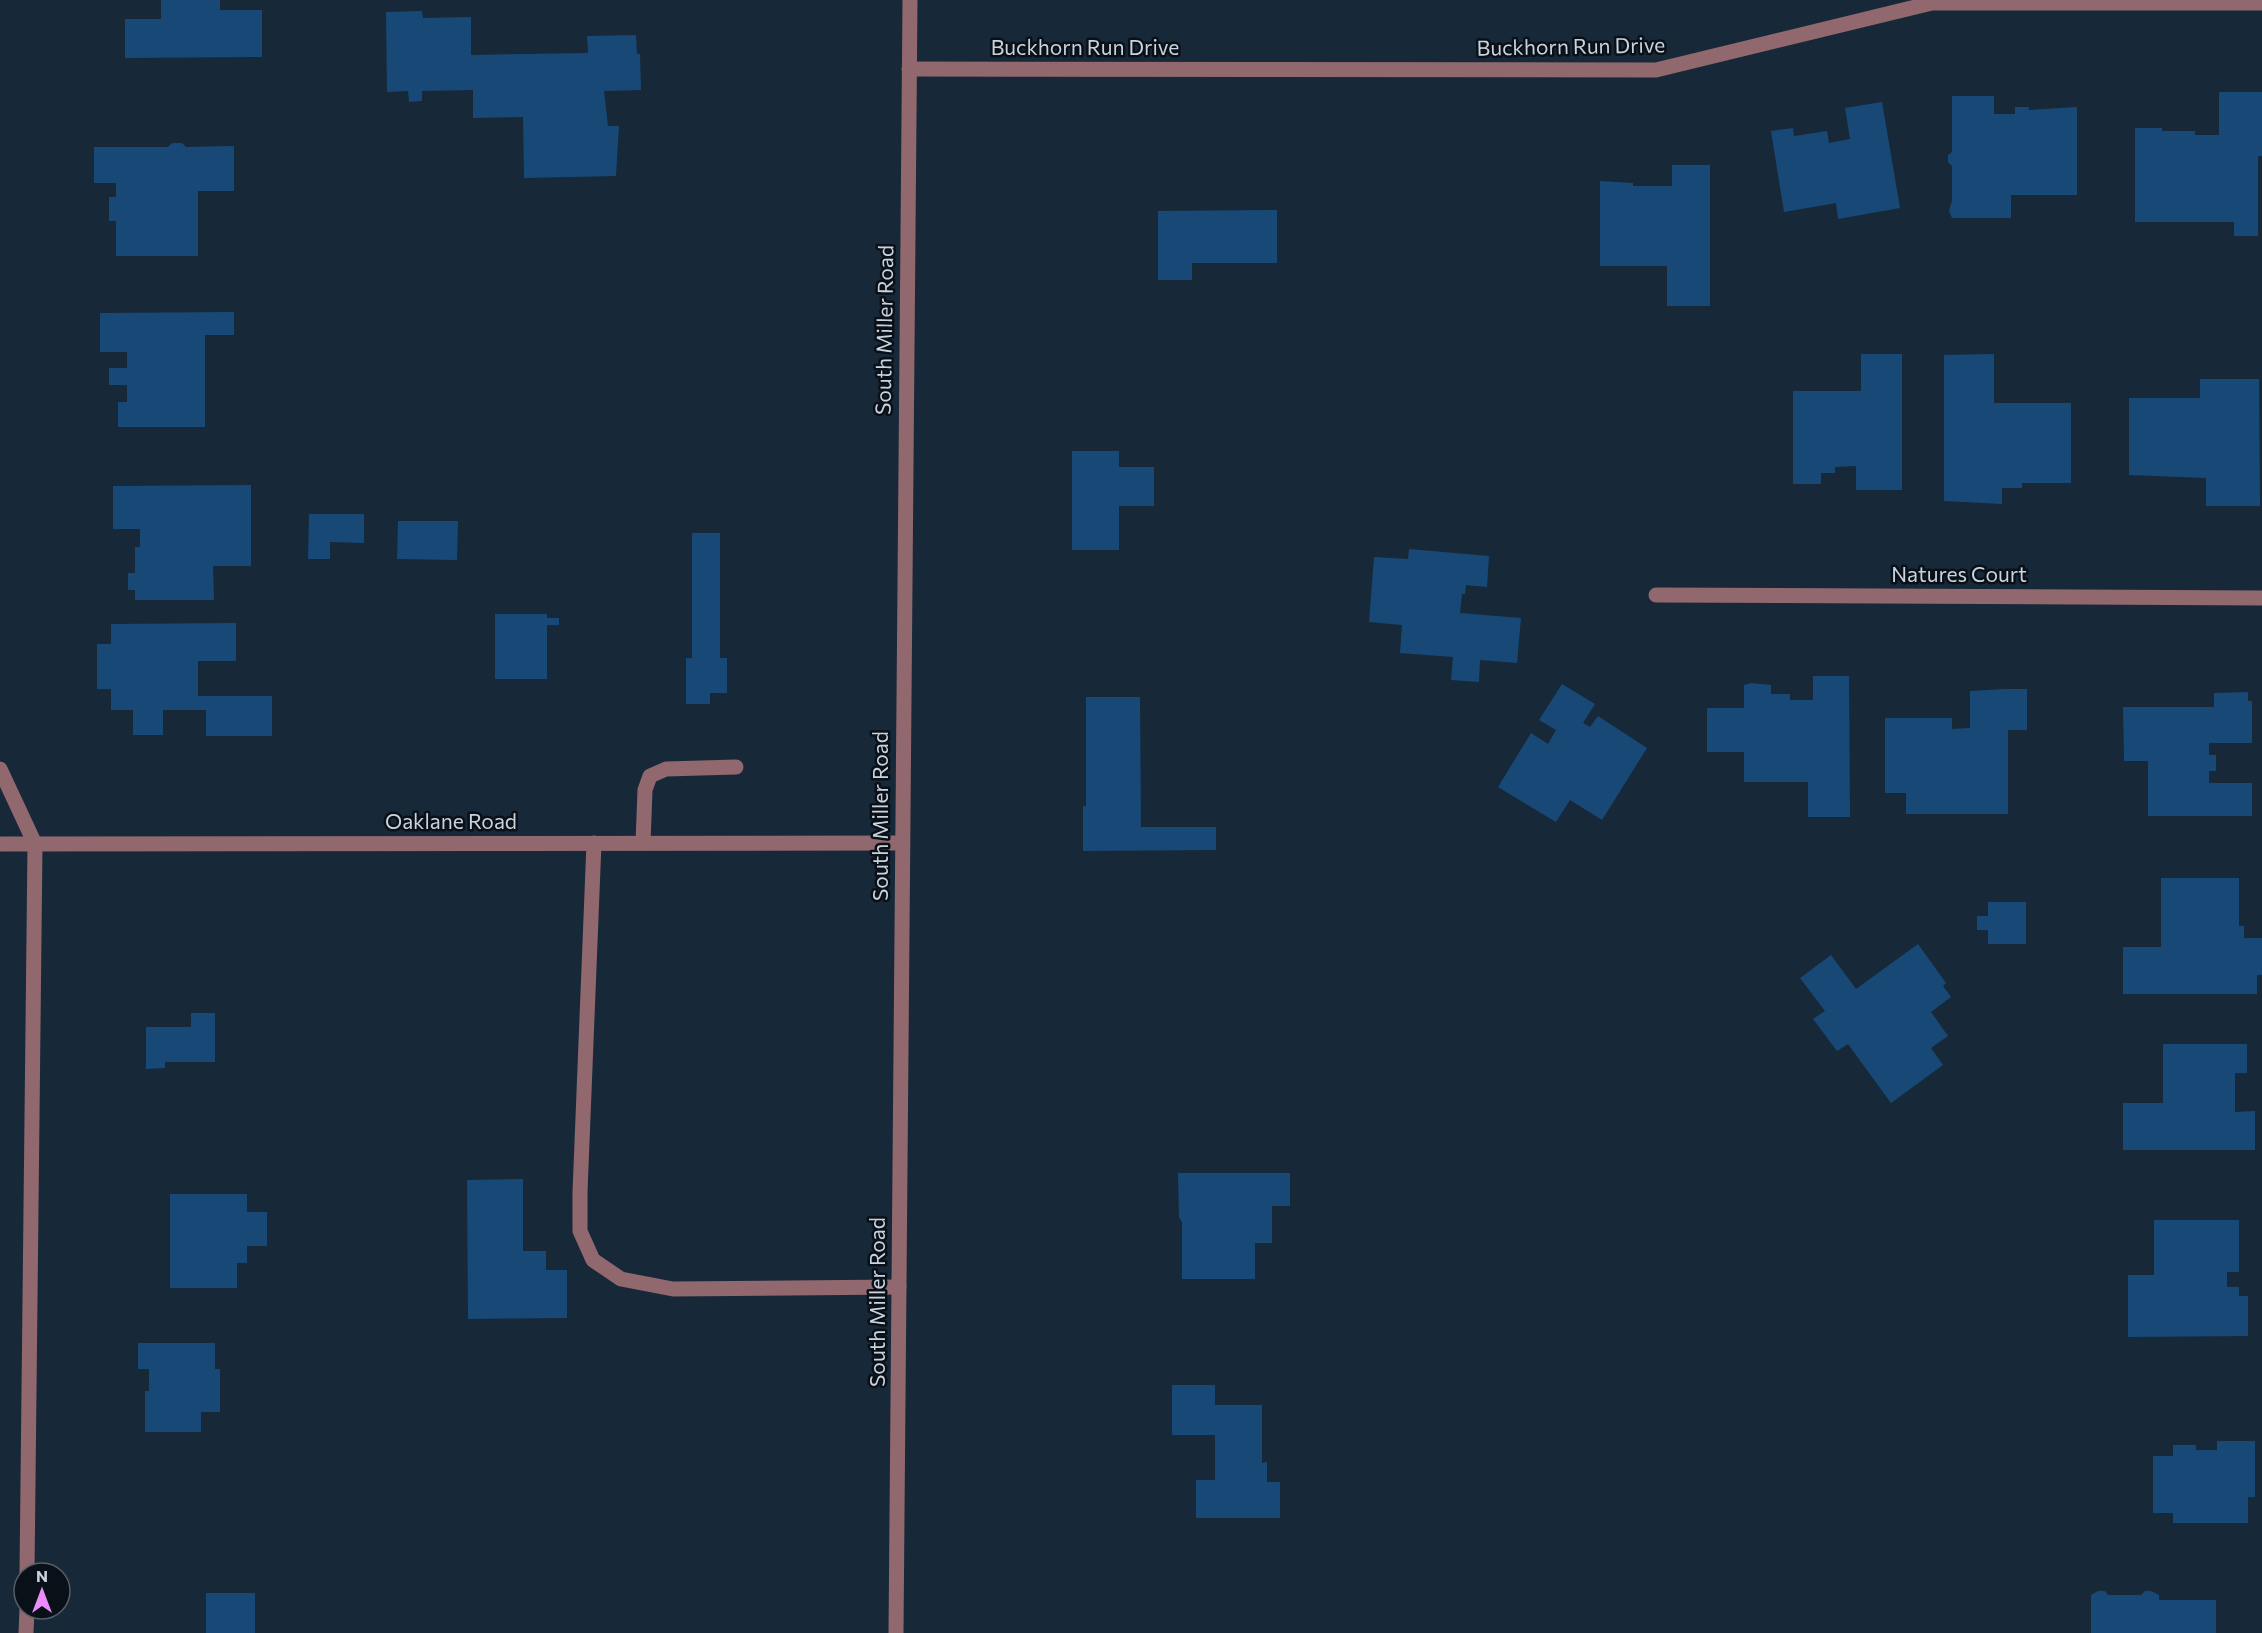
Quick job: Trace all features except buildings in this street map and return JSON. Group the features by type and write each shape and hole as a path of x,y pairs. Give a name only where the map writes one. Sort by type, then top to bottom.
{"street":[{"name":"South Miller Road","path":"896,1633 910,0"},
{"name":"Buckhorn Run Drive","path":"909,69 1656,70 1932,3 2262,3"},
{"name":"Natures Court","path":"1656,595 2262,597"},
{"path":"643,843 645,790 650,776 666,769 736,767"},
{"path":"0,768 35,844 27,1561"},
{"path":"594,843 580,1192 580,1231 593,1260 621,1279 673,1289 899,1287"},
{"name":"Oaklane Road","path":"0,844 902,843"}]}
